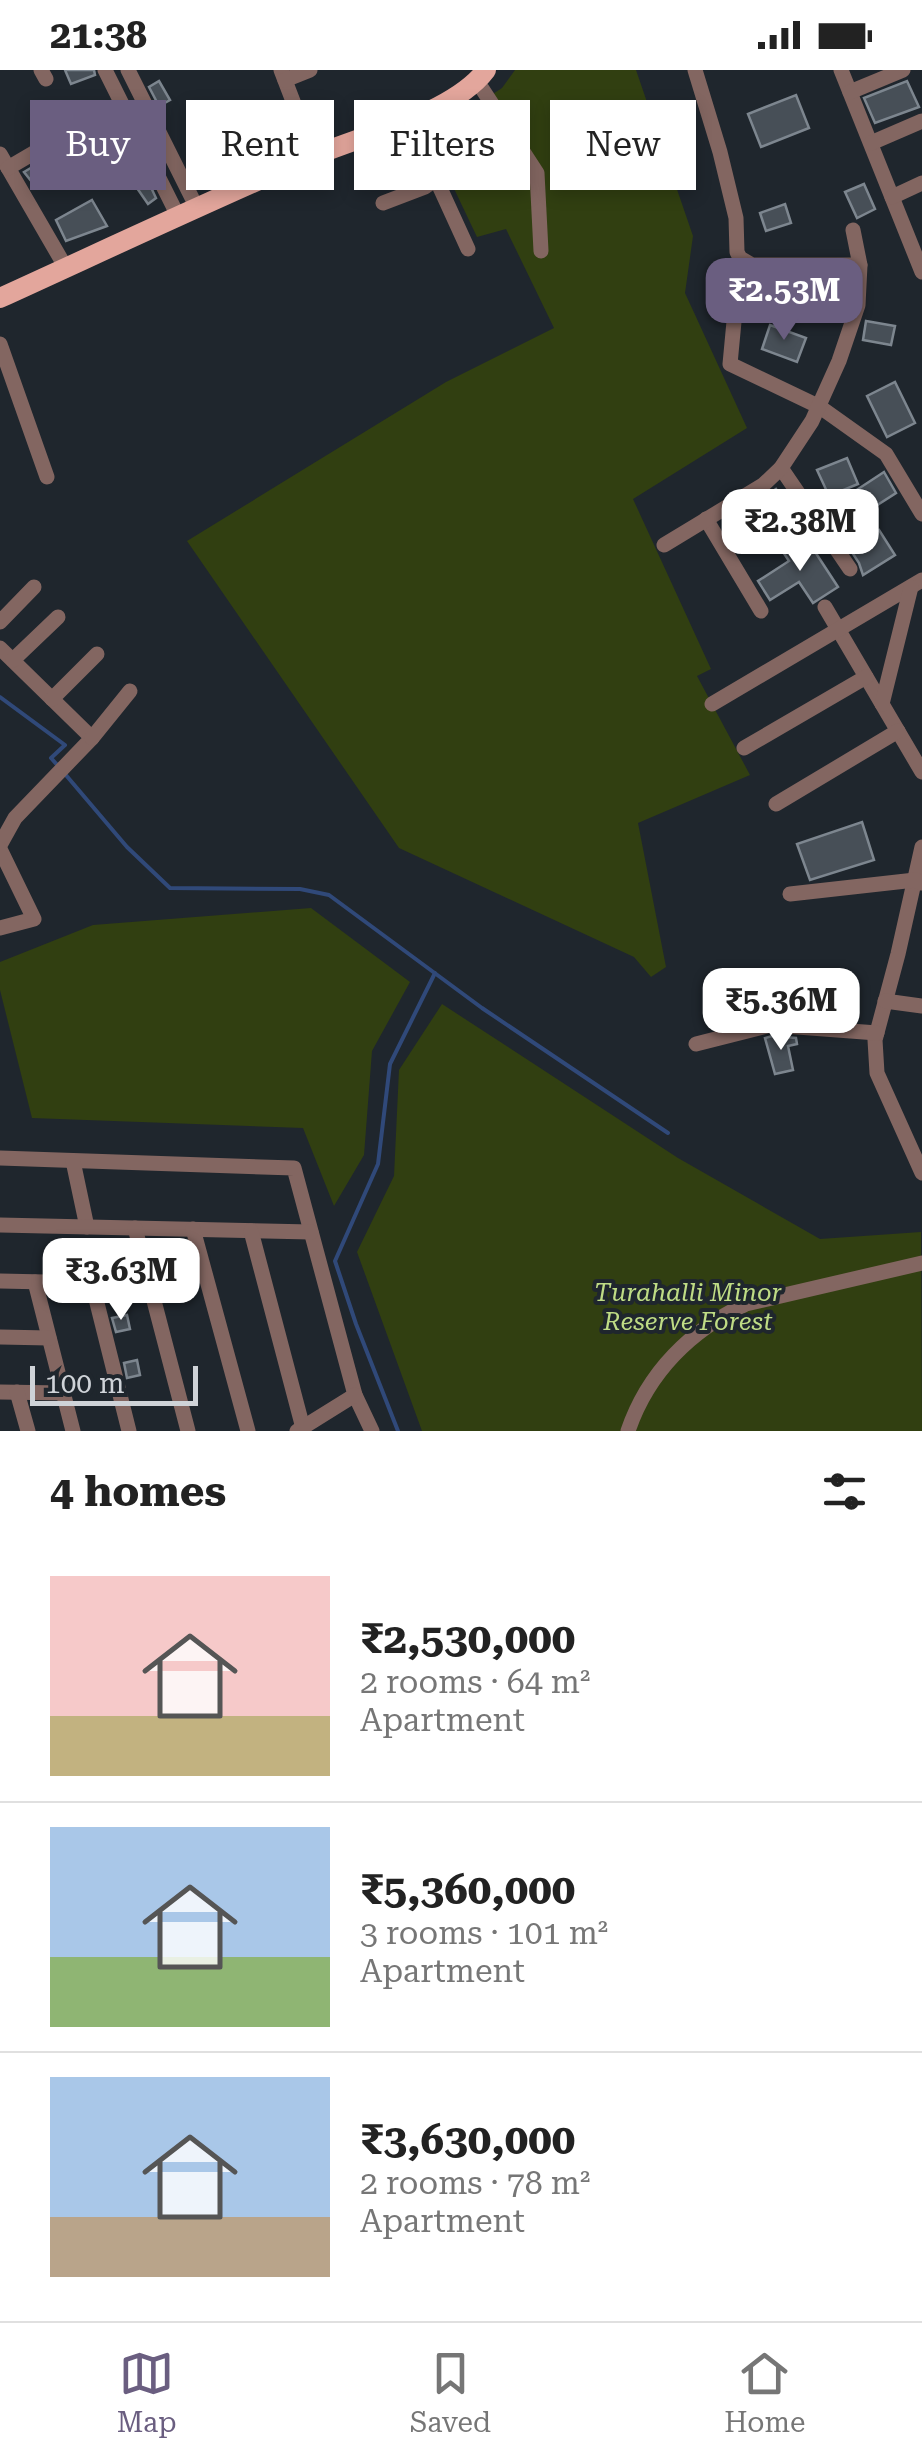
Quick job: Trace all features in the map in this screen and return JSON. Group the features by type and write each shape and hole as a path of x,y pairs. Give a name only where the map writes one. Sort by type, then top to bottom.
{"main road":[{"path":"452,100 470,89 482,75"},
{"path":"0,298 238,190"}],"street":[{"path":"106,70 188,212"},
{"path":"128,70 188,212"},
{"path":"293,100 283,75 310,70"},
{"path":"695,70 736,218 740,258 730,364 820,407 886,454 922,514"},
{"path":"841,70 892,197 918,249 922,272"},
{"path":"850,92 903,70"},
{"path":"482,75 537,173 541,252"},
{"path":"870,144 922,120"},
{"path":"30,151 4,161 66,268"},
{"path":"892,197 922,183"},
{"path":"383,203 415,190"},
{"path":"441,190 468,249"},
{"path":"664,545 763,485 781,468 820,407 858,305 860,264 853,230"},
{"path":"740,258 752,265 860,264"},
{"path":"0,344 47,477"},
{"path":"781,468 850,568"},
{"path":"706,519 761,611"},
{"path":"712,704 916,584"},
{"path":"882,704 916,584"},
{"path":"0,622 34,588"},
{"path":"825,607 922,772"},
{"path":"13,660 58,617"},
{"path":"0,648 92,738"},
{"path":"52,698 96,654"},
{"path":"744,748 866,677"},
{"path":"0,928 34,918 0,847 16,818 92,738 130,691"},
{"path":"776,804 898,731"},
{"path":"921,1169 877,1073 875,1040 918,882 922,847"},
{"path":"790,894 918,882"},
{"path":"904,927 922,932"},
{"path":"885,1001 922,1006"},
{"path":"696,1044 771,1025 877,1033"},
{"path":"0,1158 294,1168 355,1395 372,1431"},
{"path":"73,1160 87,1227"},
{"path":"0,1225 311,1232"},
{"path":"135,1228 188,1431"},
{"path":"193,1229 248,1431"},
{"path":"251,1230 300,1429 355,1395"},
{"path":"628,1431 638,1402 659,1371 697,1333 729,1312 746,1304 922,1263"},
{"path":"0,1281 148,1281"},
{"path":"35,1282 73,1431"},
{"path":"92,1284 130,1431"},
{"path":"0,1337 49,1338"},
{"path":"28,1431 8,1392 63,1393"}],"green space":[{"path":"515,70 636,70 646,100 550,100 550,190 677,190 693,236 685,293 747,428 633,499 711,669 697,676 750,775 638,823 666,967 651,977 634,957 399,848 187,541 446,382 554,328 506,229 477,237 455,190 530,190 530,100 484,100 502,88"},
{"path":"311,908 410,982 372,1051 364,1155 334,1206 303,1128 32,1118 0,990 0,962 93,925"},
{"name":"Turahalli Minor Reserve Forest","path":"442,1004 678,1158 820,1239 921,1232 922,1431 422,1431 357,1252 394,1176 399,1070"}],"building":[{"path":"65,70 94,70 95,75 71,84"},
{"path":"159,81 170,100 156,100 149,87"},
{"path":"907,81 919,107 875,123 864,98"},
{"path":"796,95 809,128 761,147 748,114"},
{"path":"864,184 875,209 857,218 845,192"},
{"path":"138,190 152,190 156,198 148,204"},
{"path":"92,200 107,226 66,241 56,220"},
{"path":"785,204 791,223 766,231 760,213"},
{"path":"866,321 895,326 891,345 863,340"},
{"path":"770,325 806,338 797,362 762,349"},
{"path":"895,382 915,423 887,437 867,396"},
{"path":"847,458 858,484 829,496 817,470"},
{"path":"884,472 896,493 868,511 855,491"},
{"path":"776,489 787,505 737,542 725,524"},
{"path":"879,530 895,555 863,575 850,549"},
{"path":"806,538 838,587 813,603 799,582 770,600 758,581 789,561 783,552"},
{"path":"862,822 874,860 810,880 797,844"},
{"path":"765,1038 796,1038 797,1044 788,1046 793,1070 775,1074"},
{"path":"127,1315 130,1329 116,1332 112,1318"},
{"path":"137,1360 140,1375 127,1378 124,1363"}],"waterway":[{"path":"0,697 65,745 51,758 59,767"},
{"path":"65,774 127,847 170,888 300,889 329,895 482,1008 668,1133"},
{"path":"398,1431 335,1261 378,1164 390,1064 435,973"}]}
